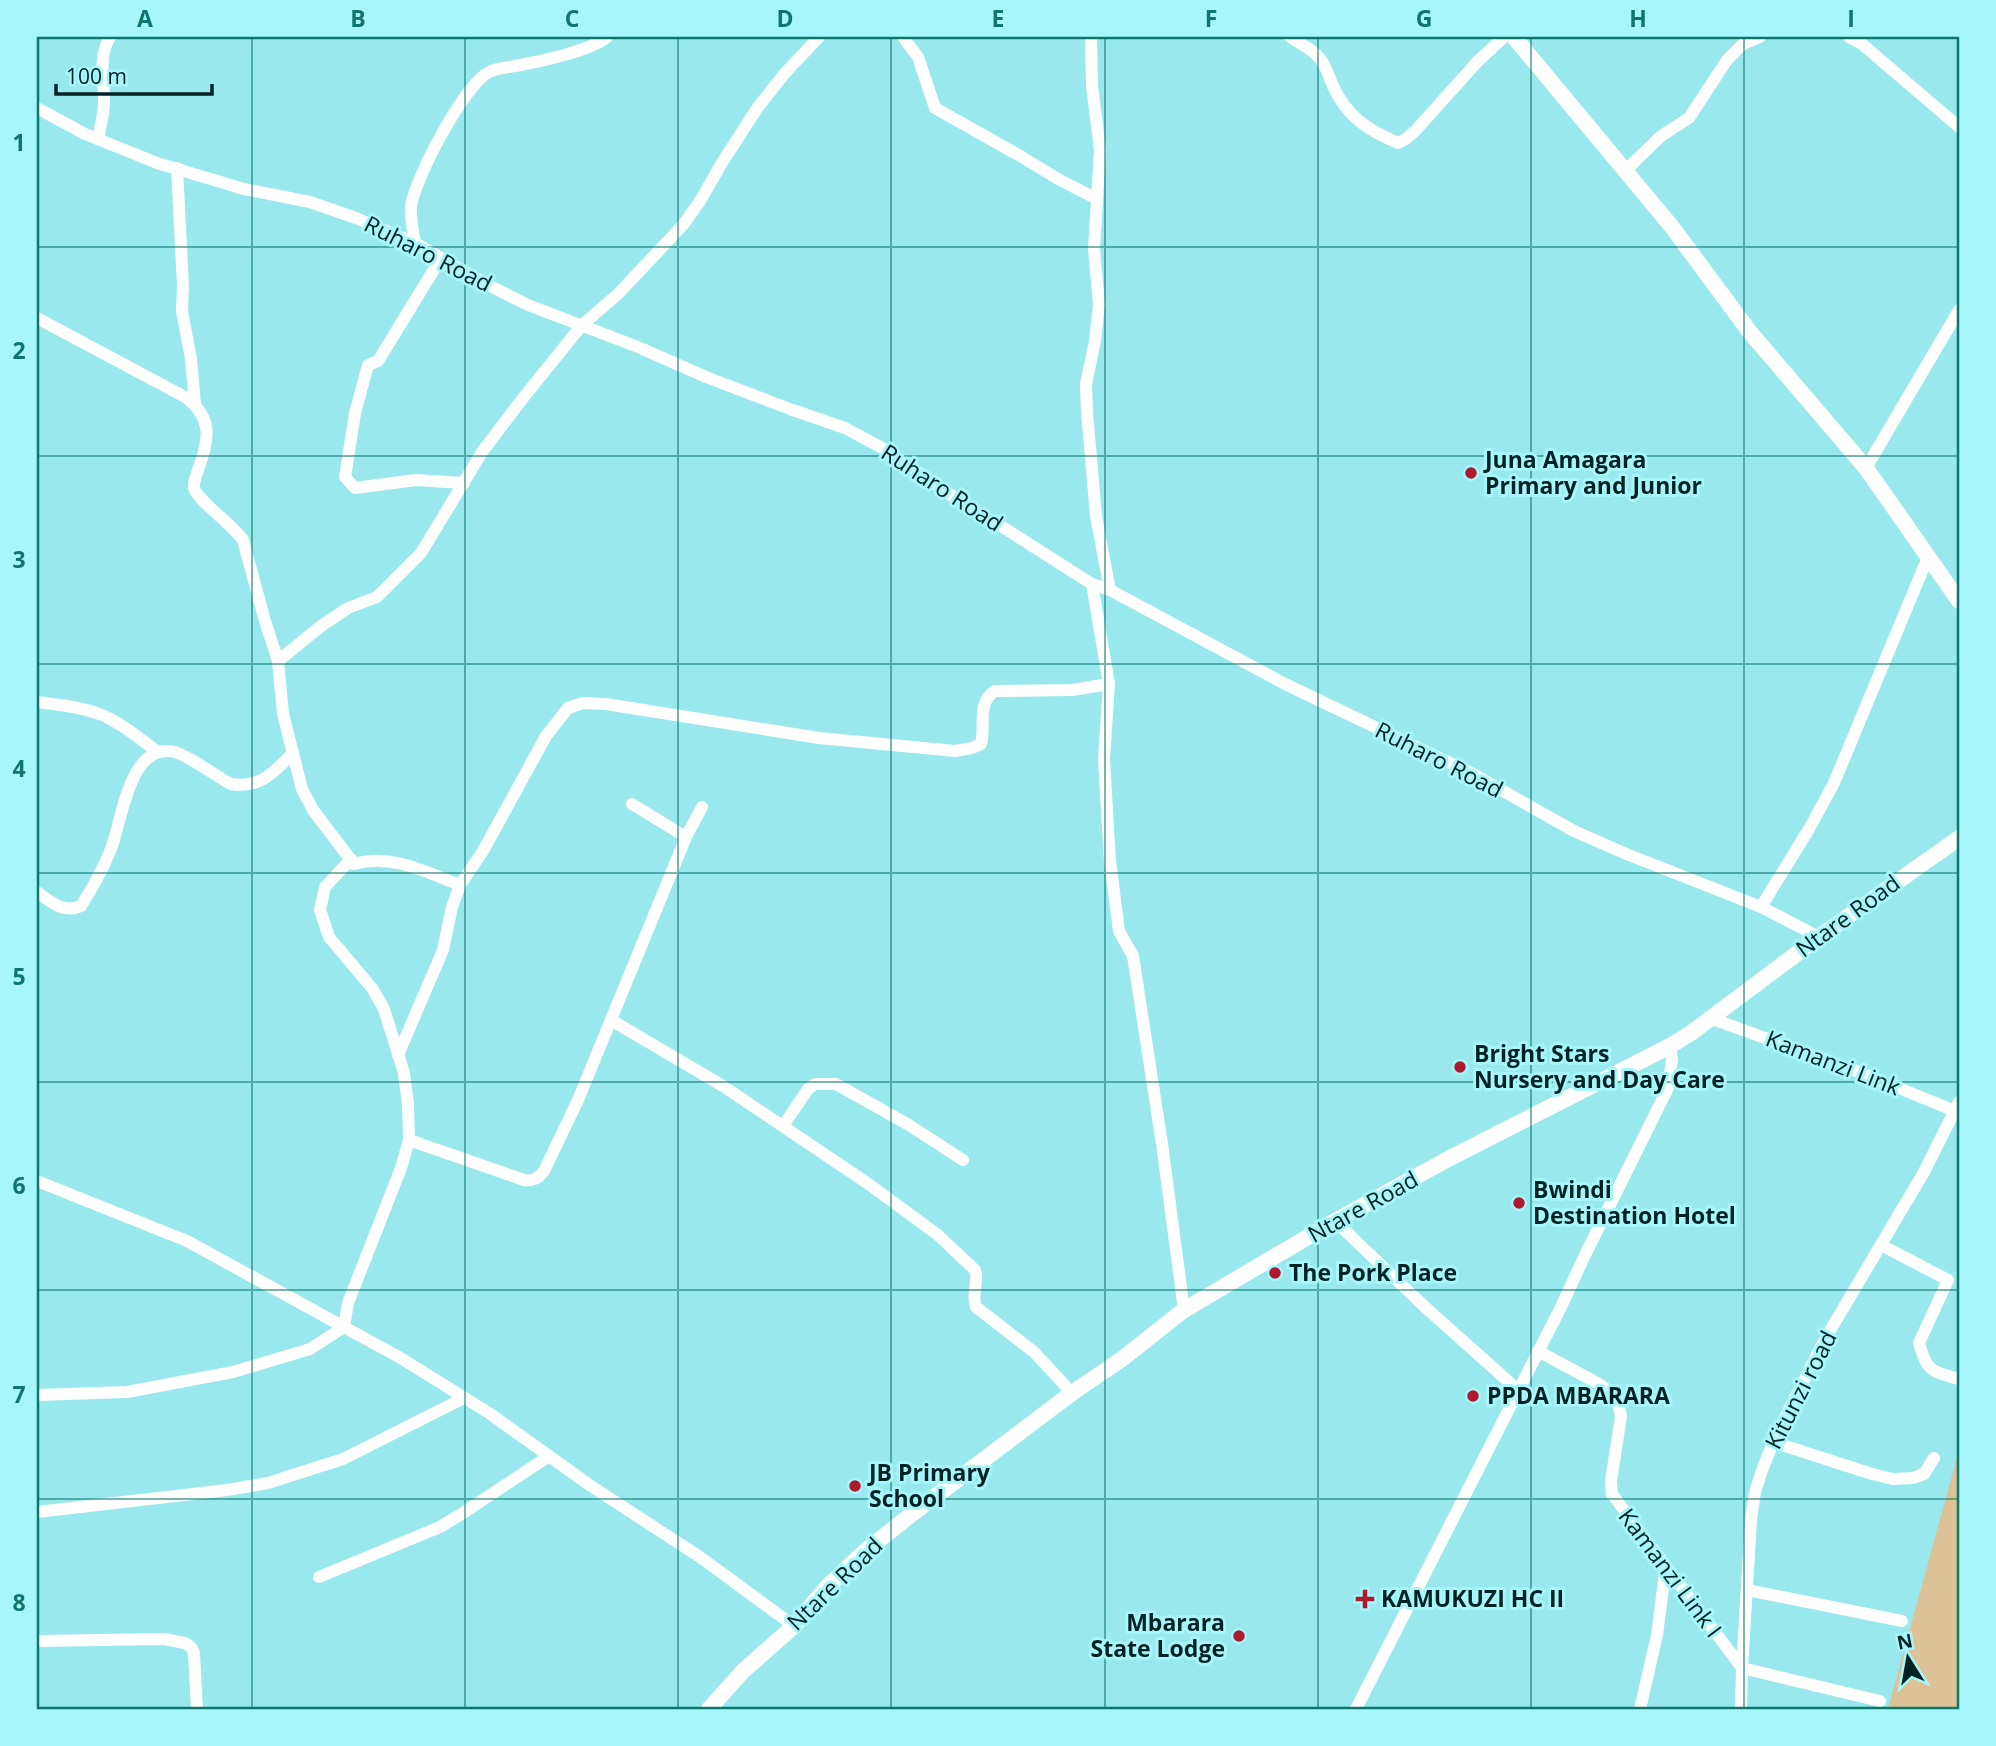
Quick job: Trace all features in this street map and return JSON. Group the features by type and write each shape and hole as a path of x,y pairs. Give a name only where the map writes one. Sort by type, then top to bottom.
{"main road":[{"path":"1514,37 1685,244 1749,331 1866,468 1959,601"},
{"name":"Ntare Road","path":"709,1709 743,1671 794,1626 828,1586 863,1553 1184,1310 1335,1221 1462,1152 1670,1046 1959,838"}],"street":[{"path":"98,139 105,102 102,60 110,37"},
{"path":"415,243 411,206 416,186 426,163 469,90 489,72 590,47 607,37"},
{"path":"798,37 807,48"},
{"path":"278,661 348,608 377,597 421,553 482,452 523,398 582,326 618,294 683,225 758,107 819,37"},
{"path":"903,37 918,57 935,108 1097,199"},
{"path":"1091,37 1092,86 1100,150 1094,250 1099,304 1086,384 1096,516 1110,590"},
{"path":"1290,37 1320,59 1333,86 1357,121 1398,142 1415,131 1478,61 1504,37"},
{"path":"1625,171 1661,136 1689,118 1727,60 1743,44 1760,37"},
{"path":"1849,37 1862,44 1959,127"},
{"name":"Ruharo Road","path":"37,108 98,139 157,163 244,189 324,206 415,243 528,304 790,410 845,428 886,450 968,507 1092,584 1110,590 1285,684 1455,765 1574,831 1761,907 1819,937"},
{"path":"177,168 183,286 181,302 191,359 195,405"},
{"path":"441,258 378,361 368,365 355,413 345,477 355,488 416,480 464,483"},
{"path":"1866,468 1959,310"},
{"path":"39,323 187,398 202,412 206,425 206,449 194,485 195,492 237,530 243,540 278,661 283,714 307,801 354,864 378,861 408,865 460,885"},
{"path":"1761,907 1809,830 1834,783 1928,557"},
{"path":"1092,584 1109,684 1104,759 1110,861 1119,931 1133,956 1184,1310"},
{"path":"398,1055 443,950 452,907 460,885 483,851 545,736 568,708 583,703 606,704 819,738 955,751 981,744 982,712 985,701 995,691 1072,690 1109,684"},
{"path":"37,702 100,714 115,721 158,752"},
{"path":"37,892 66,910 81,906 112,847 127,792 151,754 178,753 231,785 240,786 253,785 265,778 293,752"},
{"path":"632,804 686,837"},
{"path":"408,1140 524,1180 531,1181 540,1177 578,1100 686,837 702,807"},
{"path":"344,1328 353,1290 401,1168 408,1140 408,1104 404,1073 384,1009 372,988 329,937 320,910 325,887 351,859"},
{"name":"Kamanzi Link","path":"1710,1018 1957,1107"},
{"path":"611,1020 723,1086 916,1217 975,1270 978,1278 973,1300 976,1307 1034,1352 1072,1393"},
{"path":"1356,1709 1561,1307 1668,1088 1672,1060 1670,1046"},
{"path":"783,1126 808,1089 816,1084 836,1084 909,1125 963,1160"},
{"name":"Kitunzi road","path":"1741,1709 1751,1520 1755,1492 1773,1442 1825,1339 1924,1172 1957,1107"},
{"path":"37,1181 187,1241 399,1357 700,1557 794,1626"},
{"path":"1335,1221 1426,1308 1518,1390"},
{"path":"1881,1245 1954,1278 1919,1343 1927,1365 1936,1372 1959,1379"},
{"path":"37,1395 127,1392 233,1372 310,1349 344,1328"},
{"name":"Kamanzi Link I","path":"1538,1351 1613,1394 1621,1416 1611,1481 1612,1494 1742,1668"},
{"path":"37,1512 227,1490 279,1480 343,1459 464,1398"},
{"path":"1773,1442 1894,1479 1913,1478 1924,1474 1934,1458"},
{"path":"319,1577 440,1527 549,1456"},
{"path":"1640,1709 1657,1635 1666,1565"},
{"path":"1747,1590 1902,1621"},
{"path":"37,1641 153,1639 185,1643 194,1653 197,1709"},
{"path":"1742,1668 1880,1702"}],"shaded area":[{"path":"1959,1450 1959,1709 1888,1709"}],"place":[{"name":"Juna Amagara Primary and Junior","path":"1471,473"},
{"name":"Bright Stars Nursery and Day Care","path":"1460,1067"},
{"name":"Bwindi Destination Hotel","path":"1519,1203"},
{"name":"The Pork Place","path":"1275,1273"},
{"name":"PPDA MBARARA","path":"1473,1396"},
{"name":"JB Primary School","path":"855,1486"},
{"name":"KAMUKUZI HC II","path":"1365,1599"},
{"name":"Mbarara State Lodge","path":"1239,1636"}]}
